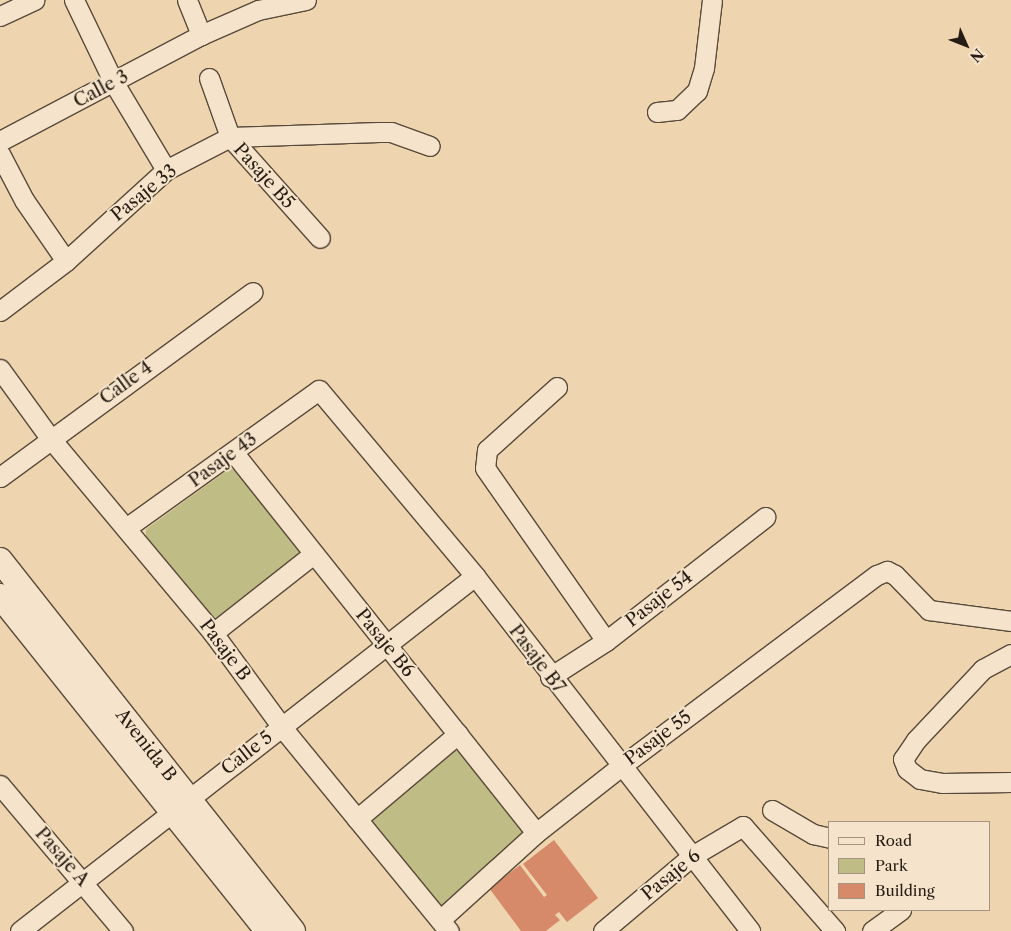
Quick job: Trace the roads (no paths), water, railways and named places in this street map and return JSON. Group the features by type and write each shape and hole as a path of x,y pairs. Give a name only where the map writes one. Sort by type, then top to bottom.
{"street":[{"path":"0,16 34,0"},
{"path":"74,0 114,83 166,170"},
{"path":"186,0 201,35"},
{"name":"Calle 3","path":"0,141 114,83 201,35 258,10 306,0"},
{"path":"657,112 677,110 697,91 704,68 712,0"},
{"name":"Pasaje B5","path":"209,78 230,137 320,238"},
{"name":"Pasaje 33","path":"0,311 66,260 166,170 230,137 385,132 430,146"},
{"path":"0,154 24,200 66,260"},
{"name":"Calle 4","path":"0,477 50,438 253,292"},
{"name":"Pasaje B","path":"0,369 50,438 213,633 281,726 445,925"},
{"path":"557,387 488,450 485,468 606,641"},
{"name":"Pasaje 43","path":"126,528 234,453 319,390"},
{"name":"Pasaje B7","path":"319,390 475,576 550,677 750,931"},
{"name":"Pasaje B6","path":"234,453 312,554 387,644 536,833"},
{"name":"Pasaje 54","path":"550,677 606,641 765,517"},
{"path":"213,633 312,554"},
{"name":"Avenida B","path":"0,560 180,805 267,931"},
{"name":"Pasaje 55","path":"445,925 536,833 745,671 876,575 887,571 929,610 1011,621"},
{"name":"Calle 5","path":"20,931 475,576"},
{"name":"Avenida B","path":"0,596 180,805 293,931"},
{"path":"1011,654 983,669 916,740 903,759 907,769 920,779 942,782 1011,782"},
{"path":"357,819 458,734"},
{"name":"Pasaje A","path":"0,785 84,881 123,931"},
{"path":"772,810 812,834 828,838"},
{"name":"Pasaje 6","path":"604,931 692,856 743,826 835,931"},
{"path":"881,928 900,911"}]}
